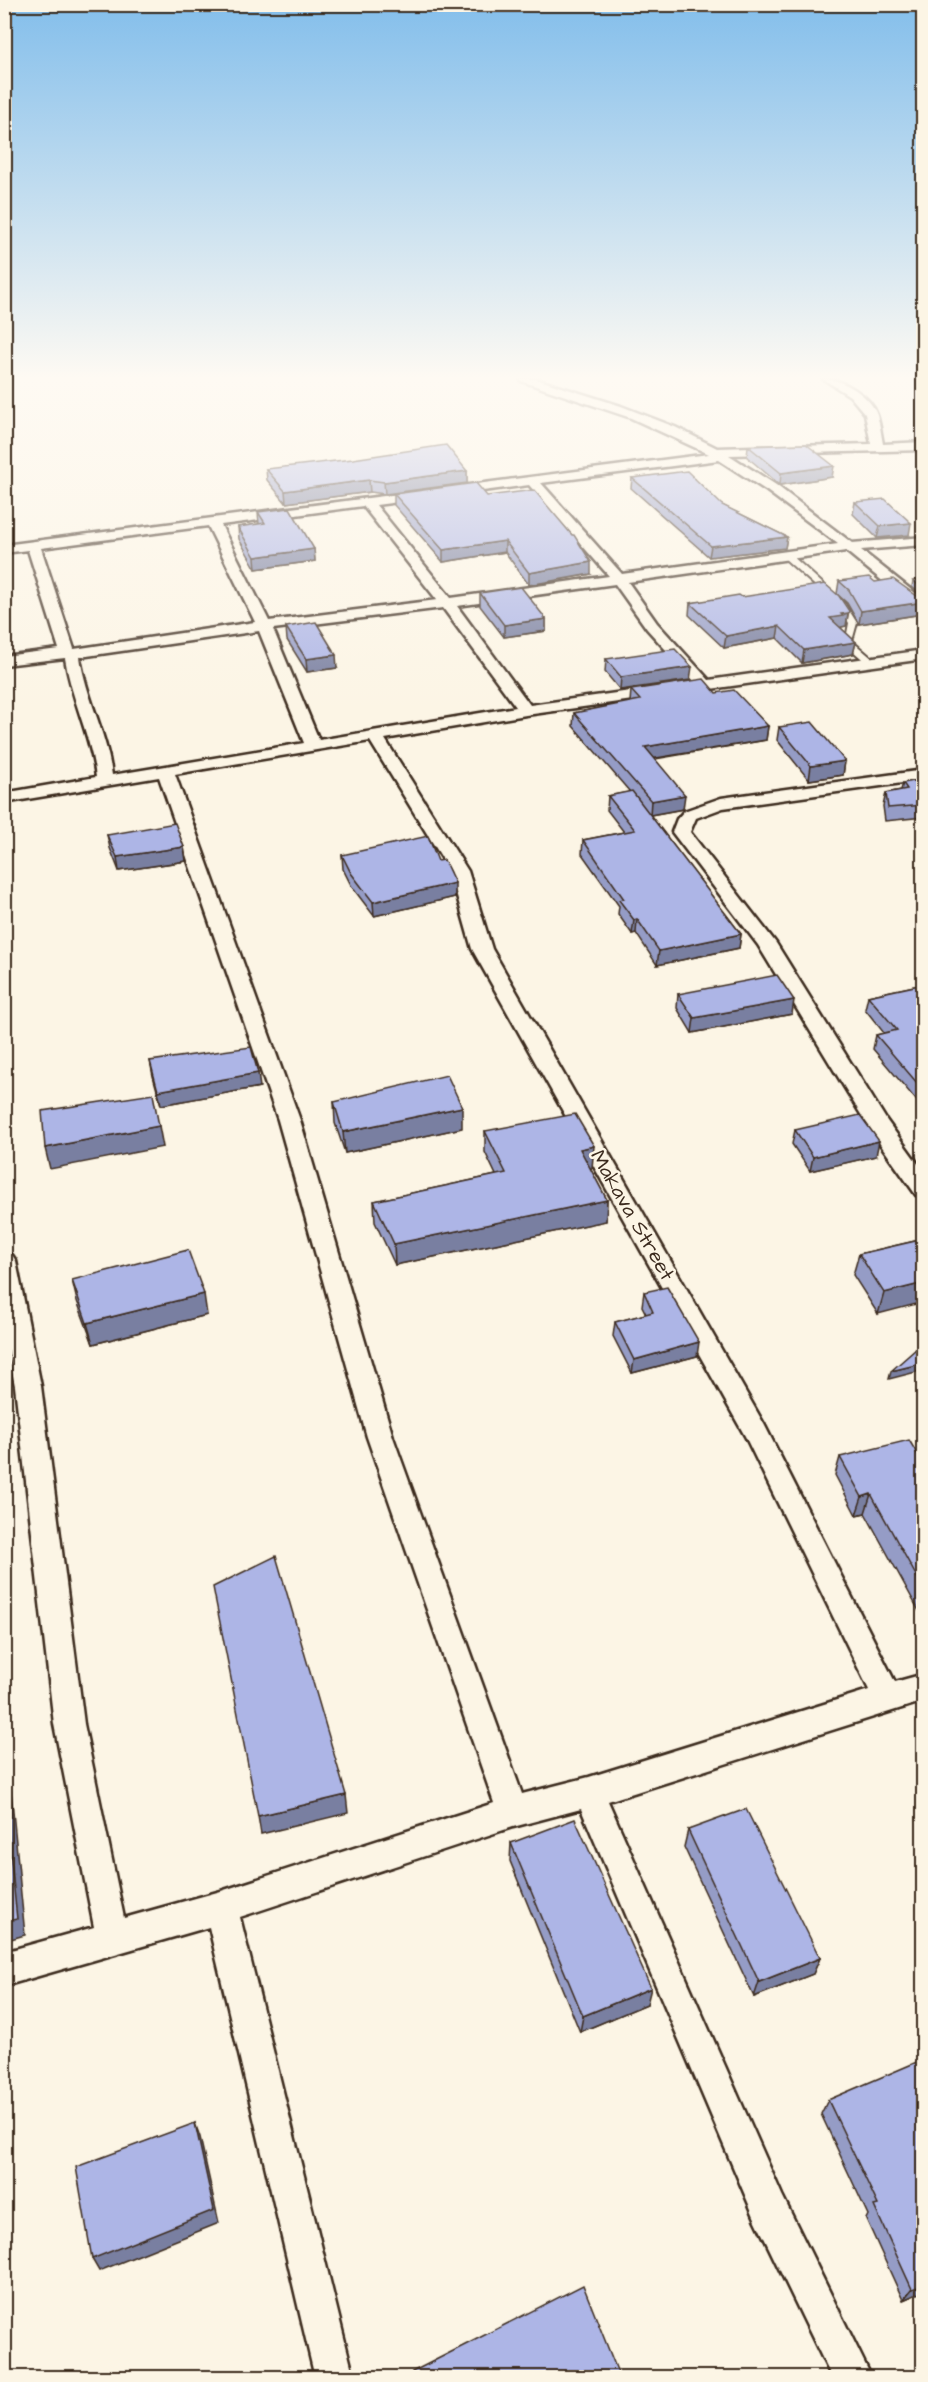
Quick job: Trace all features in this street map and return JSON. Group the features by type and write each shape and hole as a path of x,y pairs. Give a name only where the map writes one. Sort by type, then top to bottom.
{"street":[{"path":"4,549 447,490"},
{"path":"541,490 619,579 652,626 706,685"},
{"path":"777,490 924,608"},
{"path":"366,501 447,603 526,710"},
{"path":"212,521 264,626 314,747"},
{"path":"4,661 447,603 848,547 924,541"},
{"path":"33,545 70,653 76,685 97,741 105,782"},
{"path":"4,798 526,710 924,654"},
{"name":"Makava Street","path":"375,736 459,871 482,949 755,1431 888,1698"},
{"path":"166,772 290,1120 380,1437 513,1812"},
{"path":"924,775 721,803 693,812 686,817 681,832 766,943 879,1126 924,1189"},
{"path":"4,1261 28,1386 69,1724 111,1936"},
{"path":"4,1969 111,1936 220,1907 513,1812 589,1792 924,1687"},
{"path":"589,1792 769,2208 853,2378"},
{"path":"220,1907 334,2378"}],"lane":[{"path":"787,556 842,606 853,623 848,642 871,662"}],"building":[{"path":"423,490 482,490 487,496 534,490 574,535 591,562 529,573 505,541 443,550 394,494"},
{"path":"646,490 707,490 722,505 787,537 711,546"},
{"path":"885,499 911,523 880,526 855,502"},
{"path":"290,508 314,549 255,557 238,527 265,523 258,512"},
{"path":"869,577 875,582 893,579 924,602 861,611 849,590 839,581"},
{"path":"924,579 924,589 913,581"},
{"path":"825,584 839,596 849,611 841,614 843,616 830,618 856,642 804,650 779,626 726,636 690,603 739,595 742,597"},
{"path":"521,587 546,619 504,625 480,593"},
{"path":"316,622 336,655 306,659 286,627"},
{"path":"675,649 692,667 621,677 606,659"},
{"path":"704,679 716,693 734,690 768,726 645,747 685,795 651,801 574,713 640,700 631,690"},
{"path":"812,722 845,761 811,766 779,727"},
{"path":"924,779 924,805 888,808 886,793 907,789 903,783"},
{"path":"632,791 741,934 659,951 637,919 634,920 619,900 624,899 583,840 635,830 608,796"},
{"path":"175,823 184,847 117,857 107,835"},
{"path":"428,836 438,861 444,860 455,883 373,902 351,873 342,855"},
{"path":"777,975 794,1000 694,1018 678,994"},
{"path":"924,984 924,1091 876,1035 897,1030 868,996"},
{"path":"251,1047 258,1073 158,1091 150,1061"},
{"path":"447,1075 462,1107 343,1132 334,1102"},
{"path":"153,1094 159,1126 45,1148 42,1111"},
{"path":"575,1114 594,1146 580,1149 607,1200 394,1244 374,1201 506,1173 485,1131"},
{"path":"860,1115 879,1141 813,1157 795,1130"},
{"path":"924,1239 924,1283 884,1293 859,1254"},
{"path":"188,1250 204,1294 87,1323 72,1280"},
{"path":"667,1287 699,1342 634,1360 615,1322 653,1312 644,1292"},
{"path":"924,1342 924,1363 891,1371"},
{"path":"909,1440 924,1465 924,1590 871,1494 862,1497 840,1457"},
{"path":"276,1556 346,1795 258,1816 213,1587"},
{"path":"4,1792 17,1919 4,1922"},
{"path":"746,1809 820,1958 759,1982 688,1830"},
{"path":"575,1819 651,1988 583,2016 511,1843"},
{"path":"924,2059 924,2285 912,2289 874,2206 878,2205 828,2100"},
{"path":"195,2123 214,2210 92,2259 76,2167"},
{"path":"583,2285 620,2378 414,2378 412,2372"}]}
